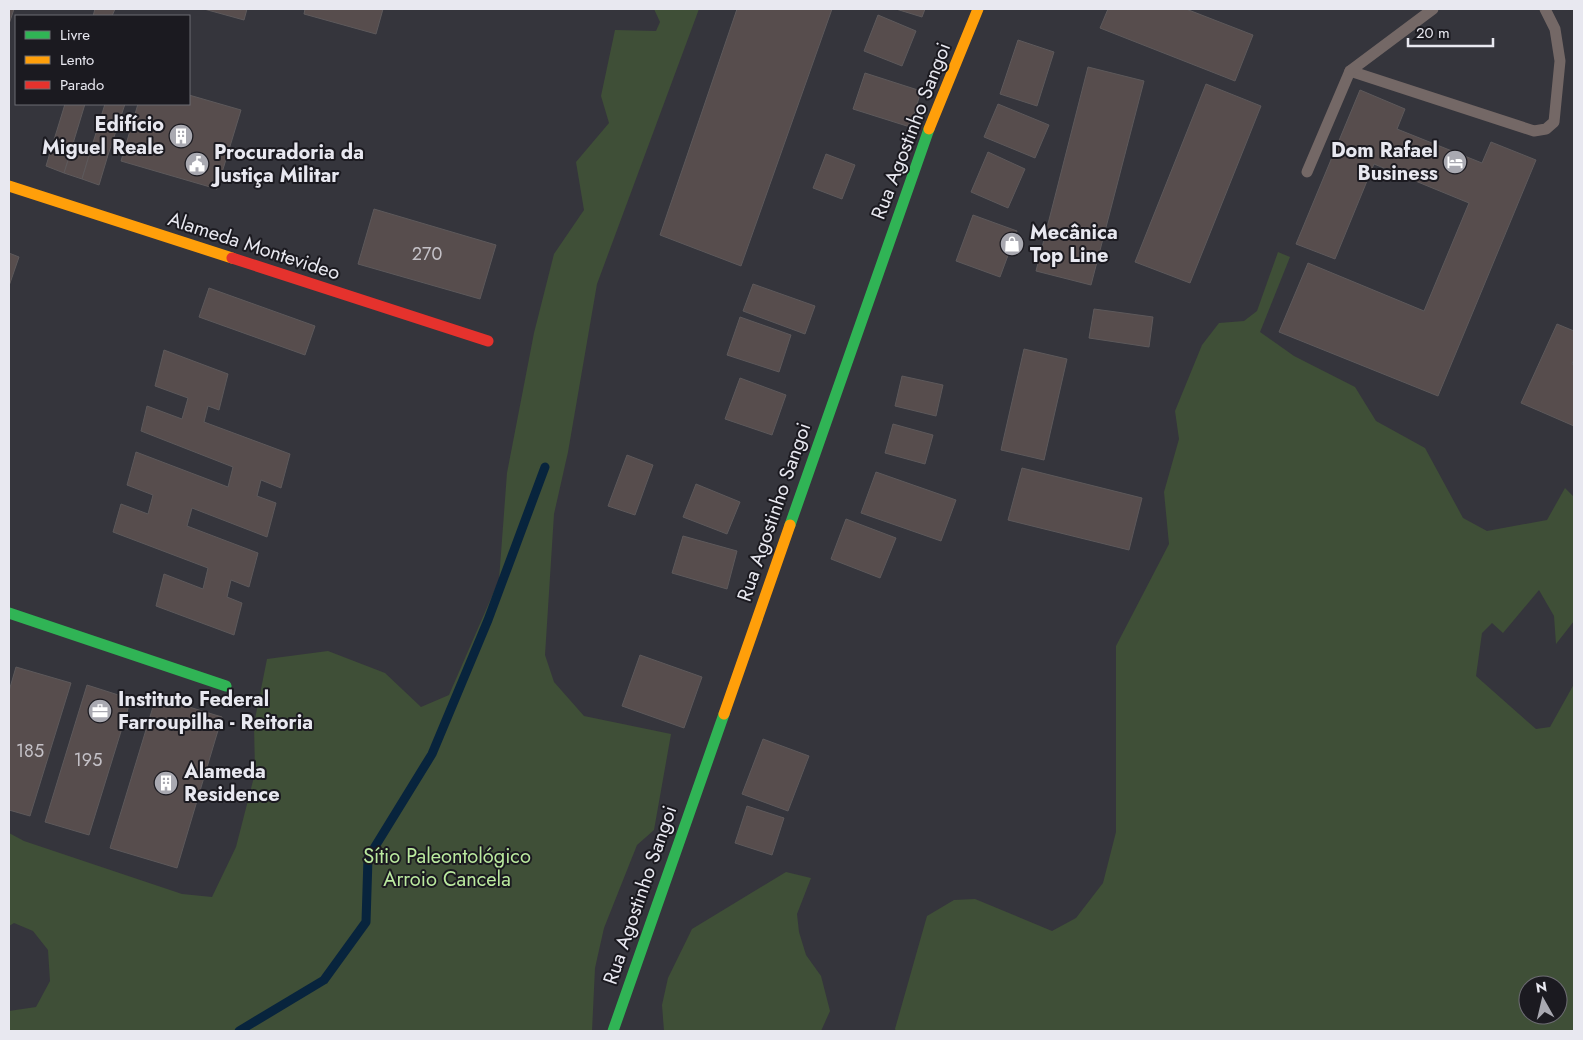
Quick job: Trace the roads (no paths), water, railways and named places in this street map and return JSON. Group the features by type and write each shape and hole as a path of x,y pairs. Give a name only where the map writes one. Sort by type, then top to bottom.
{"street":[{"name":"Rua Agostinho Sangoi","path":"613,1031 920,153 978,9"},
{"name":"Alameda Montevideo","path":"9,186 488,341"},
{"path":"9,613 226,686"}],"lane":[{"path":"1307,172 1350,71 1433,9"},
{"path":"1350,71 1534,131 1546,129 1554,122 1560,61 1555,29 1545,9"}],"waterway":[{"path":"239,1031 324,980 366,922 368,858 432,754 488,620 545,467"}],"place":[{"name":"Edifício Miguel Reale","path":"181,136"},
{"name":"Dom Rafael Business","path":"1455,162"},
{"name":"Procuradoria da Justiça Militar","path":"197,164"},
{"name":"Mecânica Top Line","path":"1012,244"},
{"name":"Instituto Federal Farroupilha - Reitoria","path":"100,711"},
{"name":"Alameda Residence","path":"166,783"}],"park label":[{"name":"Sítio Paleontológico Arroio Cancela","path":"447,868"}]}
